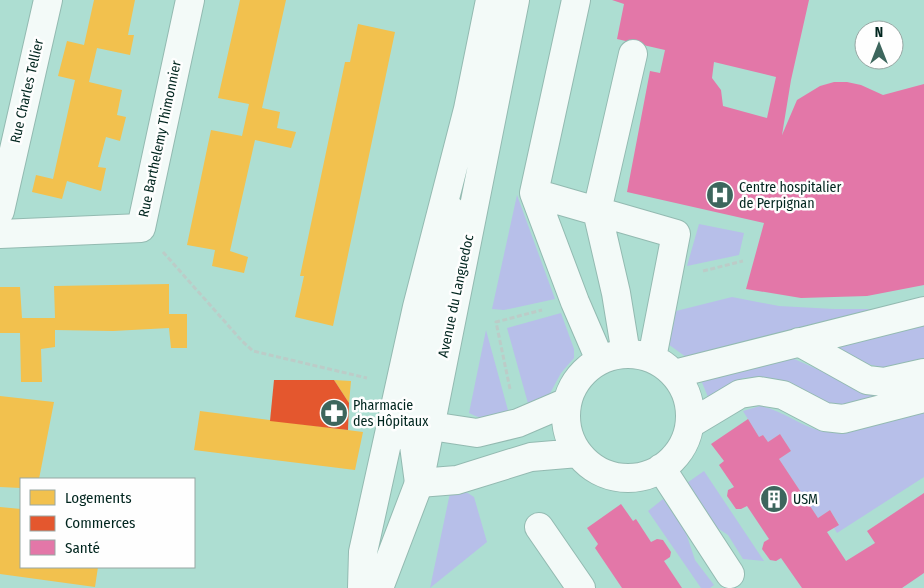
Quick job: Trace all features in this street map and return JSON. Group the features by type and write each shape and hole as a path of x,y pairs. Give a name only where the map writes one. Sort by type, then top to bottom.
{"main road":[{"name":"Rue Charles Tellier","path":"0,211 48,0"},
{"name":"Rue Barthelemy Thimonnier","path":"0,234 141,228 190,0"},
{"path":"387,449 420,424 468,109 490,0"},
{"name":"Avenue du Languedoc","path":"379,588 418,484 420,424 515,0"},
{"path":"576,0 534,194 575,302 600,360"},
{"path":"626,354 616,293 597,211 633,54"},
{"path":"362,588 364,552 417,307 468,109"},
{"path":"534,194 676,234 652,358"},
{"path":"674,374 924,311"},
{"path":"799,342 867,380 884,382 924,373"},
{"path":"626,354 639,354 652,358 674,374 684,389 690,406 690,424 685,442 675,456 661,468 646,475 630,478 614,476 598,470 587,462 578,453 569,437 566,420 567,402 574,385 585,370 612,355 626,354"},
{"path":"690,424 740,394 759,391 783,396 825,417 843,420 924,398"},
{"path":"420,424 477,433 518,423 567,402"},
{"path":"418,484 457,480 531,457 578,453"},
{"path":"661,468 730,574"},
{"path":"539,527 581,588"}],"path":[{"path":"141,228 253,351 370,379"}],"shaded area":[{"path":"517,195 555,299 504,310 492,309"},
{"path":"699,224 744,233 739,255 687,266"},
{"path":"732,297 779,306 883,309 686,357 668,344 672,312"},
{"path":"561,313 574,349 574,358 561,373 547,399 529,407 507,328"},
{"path":"924,324 924,360 907,365 879,367 870,365 829,346"},
{"path":"486,330 509,414 489,418 469,413"},
{"path":"792,358 864,390 924,382 850,405 829,406 809,399 777,379 743,378 708,397 701,380"},
{"path":"760,406 821,431 831,432 857,429 924,411 924,477 837,533 834,528 839,524 830,510 818,518 779,459 791,451 780,434 768,442 763,435 759,437 743,411"},
{"path":"704,471 764,561 743,559 728,535 707,521 684,485"},
{"path":"463,490 474,497 487,542 430,588 450,493"},
{"path":"663,499 685,530 695,560 714,585 710,588 701,588 648,511"}],"building: Logements":[{"path":"94,0 135,0 128,35 134,35 130,55 97,48 89,82 122,90 117,115 126,117 120,141 106,137 98,167 106,168 101,191 67,181 62,199 32,192 36,175 53,179 75,80 58,76 67,41 84,45"},
{"path":"240,0 286,0 262,108 280,112 277,128 296,132 291,148 255,140 230,251 248,257 244,273 212,266 215,250 187,245 211,130 242,136 249,104 218,98"},
{"path":"358,24 395,32 333,326 295,317 304,276 300,276 345,62 350,62"},
{"path":"169,284 169,314 187,314 187,348 171,348 169,328 113,331 55,330 55,347 41,349 42,382 21,382 20,333 0,333 0,287 20,287 22,318 55,318 54,286"},
{"path":"334,380 351,381 349,403"},
{"path":"0,396 54,402 39,478 20,478 20,488 0,487"},
{"path":"200,411 363,432 355,470 194,450"},
{"path":"0,507 20,509 20,568 98,568 95,587 0,574"}],"building: Commerces":[{"path":"274,380 334,380 349,403 348,430 270,421"}],"building: Santé":[{"path":"612,0 809,0 791,80 782,135 797,100 820,86 834,82 847,82 861,85 883,95 924,84 924,285 867,296 801,298 746,289 764,223 627,192 650,71 660,73 665,50 617,39 624,4","holes":["714,62 776,77 767,118 723,106 721,90 712,78"]},
{"name":"USM","path":"748,419 759,437 763,435 768,442 780,434 791,451 779,459 818,518 830,510 839,525 827,532 846,561 875,543 867,531 924,493 924,573 902,588 802,588 781,558 776,561 770,560 762,549 764,542 769,539 747,506 736,509 727,496 728,490 734,487 719,465 724,461 711,444"},
{"path":"621,504 633,521 636,519 651,542 657,539 663,540 671,552 670,557 664,561 682,588 622,588 595,548 598,544 587,528"}],"place":[{"name":"Centre hospitalier de Perpignan","path":"720,195"},
{"name":"Pharmacie des Hôpitaux","path":"334,413"},
{"name":"USM","path":"774,499"}]}
